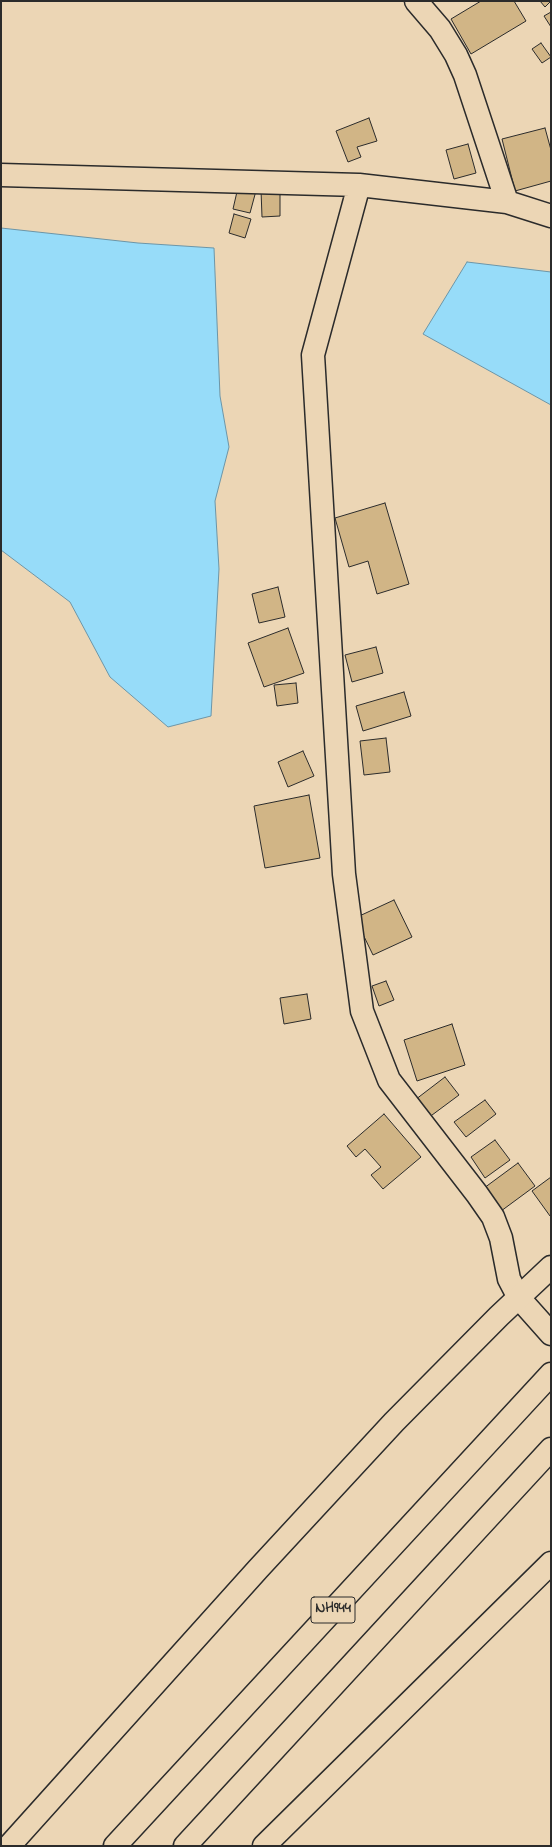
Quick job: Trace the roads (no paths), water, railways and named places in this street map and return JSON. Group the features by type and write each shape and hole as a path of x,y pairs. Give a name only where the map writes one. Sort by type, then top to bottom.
{"main road":[{"path":"416,1 440,29 465,75 507,202"},
{"path":"1,175 359,185 507,202 551,216"},
{"path":"359,185 312,355 344,874 362,1011 389,1080 493,1217 501,1238 509,1279 519,1298 551,1334"},
{"path":"9,1846 258,1569 394,1422 551,1267"},
{"name":"NH944","path":"115,1846 551,1374"},
{"path":"185,1846 551,1449"},
{"path":"264,1846 551,1563"}],"water":[{"path":"1,228 138,243 214,248 220,396 229,447 215,501 219,569 211,716 168,727 110,677 70,602 1,550"},
{"path":"467,262 551,272 551,405 423,334"}]}
